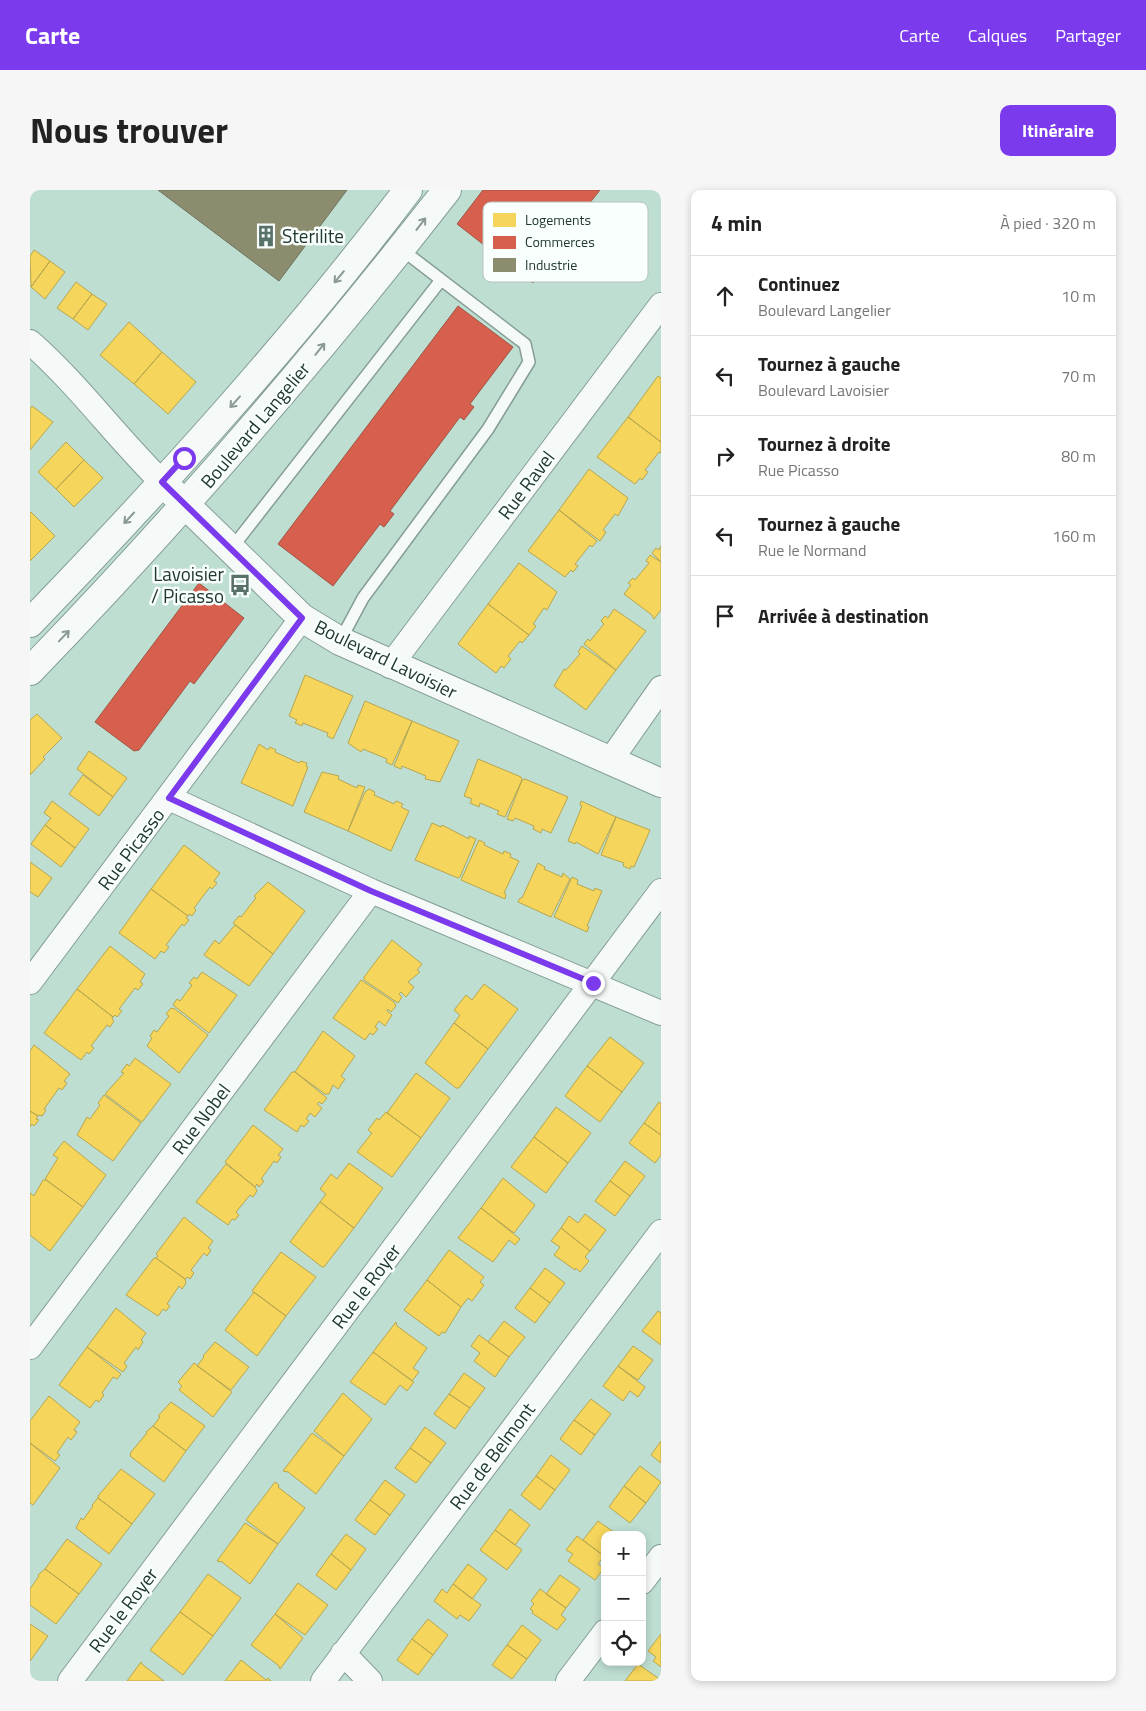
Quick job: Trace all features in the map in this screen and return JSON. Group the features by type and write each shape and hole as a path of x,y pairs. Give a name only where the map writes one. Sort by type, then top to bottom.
{"main road":[{"name":"Boulevard Langelier","path":"30,623 257,377 408,190"},
{"name":"Boulevard Langelier","path":"30,671 186,506 401,249 447,190"},
{"name":"Boulevard Lavoisier","path":"162,482 302,618 340,641 390,666 661,784"}],"street":[{"name":"Rue Ravel","path":"390,666 661,305"},
{"name":"Boulevard Lavoisier","path":"30,342 65,374 119,439 162,482"},
{"name":"Rue Picasso","path":"30,982 302,618"},
{"path":"610,761 661,688"},
{"path":"169,798 371,891 661,1013"},
{"name":"Rue Nobel","path":"30,1347 371,891"},
{"name":"Rue le Royer","path":"70,1681 661,891"},
{"name":"Rue de Belmont","path":"323,1681 661,1232"},
{"path":"646,1577 661,1557"},
{"path":"568,1681 601,1637"},
{"path":"344,1654 370,1681"}],"lane":[{"path":"340,641 363,598 488,429 530,362 525,344 401,249"},
{"path":"231,550 441,280"}],"building: Logements":[{"path":"34,250 50,261 31,287 30,256"},
{"path":"50,261 65,272 45,299 31,287"},
{"path":"76,282 92,294 73,319 57,308"},
{"path":"92,294 107,304 88,330 73,319"},
{"path":"129,322 162,352 134,384 100,355"},
{"path":"162,352 196,382 168,414 134,384"},
{"path":"658,376 661,378 661,442 628,417"},
{"path":"32,406 53,422 30,450 30,409"},
{"path":"628,417 661,442 661,453 659,452 645,470 648,472 642,480 640,478 635,484 597,457"},
{"path":"66,442 84,460 56,489 38,472"},
{"path":"84,460 103,478 74,507 56,489"},
{"path":"589,469 628,498 618,516 615,514 603,530 606,532 600,541 559,510"},
{"path":"559,510 597,541 592,547 590,545 575,564 578,566 573,572 571,570 565,577 528,551"},
{"path":"30,513 55,536 30,561"},
{"path":"661,546 661,562 652,553 656,548 659,550"},
{"path":"650,555 661,562 661,610 654,619 652,615 624,594 631,585 628,583 633,578 635,580 649,563 646,561"},
{"path":"519,563 557,592 547,610 544,608 533,624 536,626 529,635 488,604"},
{"path":"488,604 529,635 522,643 520,641 508,656 511,659 504,668 501,666 496,673 458,644"},
{"path":"614,609 646,631 616,670 584,644 588,639 590,641 604,624 601,621 605,616 608,618"},
{"path":"582,646 616,670 586,710 554,686 564,669 566,670 580,654 578,652"},
{"path":"305,675 353,696 333,739 327,736 328,733 303,723 302,726 295,723 297,720 289,716"},
{"path":"365,701 412,721 392,765 386,762 387,759 363,749 361,752 348,743"},
{"path":"37,714 62,738 43,757 45,759 30,775 30,720"},
{"path":"412,721 459,741 440,782 425,779 426,776 402,766 401,769 394,766"},
{"path":"259,744 268,750 270,747 276,750 275,752 299,763 301,761 307,763 306,766 308,767 293,806 241,783"},
{"path":"89,751 127,778 113,797 77,769"},
{"path":"478,759 521,777 522,780 505,817 497,814 499,811 480,803 479,807 470,803 472,799 464,796"},
{"path":"322,772 339,776 338,779 357,788 358,785 365,787 348,831 304,812"},
{"path":"83,775 113,797 99,816 69,794"},
{"path":"525,779 568,797 551,833 542,829 541,833 533,829 534,826 515,818 513,821 507,819 522,780"},
{"path":"369,789 375,792 374,795 394,804 396,801 403,804 401,807 409,811 391,851 348,831 365,792"},
{"path":"52,801 89,829 75,848 45,825 51,818 44,813"},
{"path":"581,801 616,817 598,854 576,842 575,844 568,841 582,806 580,805"},
{"path":"616,817 650,830 634,867 631,866 630,869 623,866 624,863 601,855"},
{"path":"432,823 441,827 442,825 469,839 469,836 476,839 458,878 415,860"},
{"path":"45,825 75,848 61,867 31,844"},
{"path":"479,840 485,843 484,845 503,854 504,851 511,854 510,857 519,861 504,893 506,894 505,899 461,880"},
{"path":"184,845 220,873 214,881 217,883 212,889 210,887 194,908 196,910 192,916 189,914 188,916 151,889"},
{"path":"30,862 52,878 38,897 30,892"},
{"path":"538,863 545,867 544,869 562,877 563,873 570,879 551,917 518,902 522,898"},
{"path":"572,877 578,880 577,884 594,891 595,888 602,891 587,926 589,927 587,932 554,917"},
{"path":"268,882 305,911 273,954 233,923 239,916 241,917 256,898 254,896"},
{"path":"151,889 188,916 186,918 189,920 184,926 182,924 166,945 169,947 164,953 161,951 155,959 119,933"},
{"path":"235,925 273,954 249,986 204,955 215,940 219,944"},
{"path":"392,940 422,964 417,970 420,972 408,982 414,987 406,997 401,992 399,994 402,997 398,1003 364,980 364,977"},
{"path":"110,946 145,974 140,982 143,984 138,990 135,988 119,1009 122,1011 117,1017 115,1015 113,1017 77,989"},
{"path":"202,972 237,995 209,1033 173,1005 177,999 180,1001 192,985 189,983 194,977 197,979"},
{"path":"361,980 394,1002 396,1006 391,1012 388,1009 387,1011 392,1015 385,1026 379,1021 375,1027 378,1029 373,1035 370,1033 365,1040 333,1018"},
{"path":"484,984 518,1009 488,1049 454,1023 460,1015 454,1010 466,995 472,1000"},
{"path":"77,989 113,1017 114,1021 110,1027 107,1025 91,1046 94,1048 89,1054 87,1052 81,1060 44,1033"},
{"path":"171,1008 175,1009 208,1035 179,1073 147,1046 152,1038 150,1036 154,1030 157,1032 169,1016 166,1014"},
{"path":"454,1023 488,1049 459,1088 456,1088 425,1063"},
{"path":"323,1031 355,1056 341,1076 345,1079 338,1089 333,1085 329,1094 325,1094 295,1072"},
{"path":"610,1037 644,1063 622,1092 587,1066"},
{"path":"34,1045 70,1074 64,1081 67,1083 62,1090 59,1088 44,1109 46,1110 42,1116 38,1116 30,1111 30,1051"},
{"path":"135,1058 171,1084 142,1122 105,1094 124,1073 121,1072 127,1064 129,1066"},
{"path":"587,1066 622,1092 600,1122 565,1096"},
{"path":"292,1072 295,1072 327,1098 322,1104 319,1102 317,1104 322,1108 315,1117 310,1113 306,1119 309,1121 304,1127 301,1125 297,1132 264,1110"},
{"path":"416,1073 450,1098 421,1138 387,1113"},
{"path":"104,1095 141,1123 113,1161 77,1135 87,1117 90,1119 100,1105 98,1103"},
{"path":"659,1102 661,1104 661,1135 644,1123"},
{"path":"556,1107 591,1133 568,1163 534,1137"},
{"path":"30,1111 38,1116 36,1119 39,1120 34,1126 32,1124 30,1127"},
{"path":"386,1112 421,1138 392,1177 357,1152 372,1133 368,1130 377,1118 379,1120"},
{"path":"644,1123 661,1135 661,1155 655,1163 629,1143"},
{"path":"253,1125 283,1149 278,1155 281,1157 277,1163 274,1161 261,1179 264,1181 259,1187 257,1184 255,1187 225,1162"},
{"path":"534,1137 568,1163 546,1193 511,1167"},
{"path":"64,1141 106,1175 83,1207 45,1179 58,1158 53,1155"},
{"path":"625,1161 645,1176 630,1196 610,1181"},
{"path":"349,1163 383,1188 354,1228 320,1202 326,1194 320,1189 331,1174 337,1179"},
{"path":"226,1164 255,1187 257,1191 253,1197 250,1195 236,1212 239,1215 235,1220 232,1219 228,1225 196,1202"},
{"path":"503,1178 535,1205 514,1233 481,1208"},
{"path":"43,1180 46,1180 83,1207 50,1251 30,1235 30,1193 34,1196"},
{"path":"610,1181 630,1196 615,1216 595,1201"},
{"path":"320,1202 354,1228 324,1267 290,1242"},
{"path":"481,1208 520,1239 515,1245 509,1240 493,1262 458,1238"},
{"path":"585,1214 606,1230 590,1251 561,1228 569,1216 578,1223"},
{"path":"184,1217 213,1241 208,1248 211,1250 207,1256 204,1253 191,1270 194,1273 190,1279 188,1277 185,1279 156,1258 158,1256 156,1254"},
{"path":"561,1228 590,1251 585,1257 589,1261 580,1272 554,1255 560,1247 551,1241"},
{"path":"449,1250 484,1277 480,1282 484,1285 472,1301 468,1298 461,1307 427,1280"},
{"path":"281,1252 316,1277 286,1316 252,1291"},
{"path":"154,1258 185,1279 186,1283 182,1289 179,1286 167,1304 170,1306 166,1311 163,1309 158,1316 126,1295"},
{"path":"545,1268 565,1283 550,1303 530,1288"},
{"path":"427,1280 461,1307 445,1333 442,1332 439,1336 404,1310"},
{"path":"530,1288 550,1303 535,1323 515,1308"},
{"path":"254,1292 286,1316 257,1356 225,1330"},
{"path":"116,1308 146,1333 141,1340 143,1342 138,1350 136,1347 124,1363 127,1366 123,1372 87,1347"},
{"path":"658,1311 661,1313 661,1345 642,1331"},
{"path":"504,1321 525,1337 509,1357 488,1342"},
{"path":"396,1322 397,1326 427,1348 413,1368 419,1372 412,1381 373,1352"},
{"path":"479,1335 509,1357 495,1377 474,1361 480,1353 471,1346"},
{"path":"215,1342 249,1367 231,1390 197,1366"},
{"path":"633,1346 653,1360 638,1380 618,1366"},
{"path":"87,1347 121,1374 117,1379 113,1377 102,1393 104,1395 99,1402 96,1400 90,1408 59,1385"},
{"path":"373,1352 414,1382 407,1391 400,1385 385,1405 350,1382"},
{"path":"194,1363 232,1392 213,1417 179,1390 182,1386 178,1382"},
{"path":"618,1366 645,1387 638,1397 630,1391 623,1401 603,1386"},
{"path":"464,1373 485,1388 470,1408 449,1394"},
{"path":"343,1393 372,1419 344,1456 314,1431"},
{"path":"449,1394 470,1408 455,1429 434,1414"},
{"path":"49,1396 80,1422 74,1430 77,1432 71,1440 68,1437 57,1453 60,1455 55,1461 30,1443 30,1421"},
{"path":"591,1399 611,1414 595,1435 574,1420"},
{"path":"171,1402 205,1426 186,1451 153,1426 160,1417 158,1416"},
{"path":"574,1420 595,1435 581,1455 560,1439"},
{"path":"153,1426 186,1451 164,1482 130,1456 146,1432"},
{"path":"425,1427 446,1443 431,1463 410,1448"},
{"path":"312,1433 344,1456 316,1494 288,1472 283,1471"},
{"path":"661,1441 661,1463 651,1455"},
{"path":"30,1443 60,1468 33,1505 30,1503"},
{"path":"410,1448 431,1463 416,1483 395,1468"},
{"path":"551,1455 570,1470 555,1490 536,1476"},
{"path":"640,1466 661,1482 646,1503 624,1486"},
{"path":"121,1469 155,1494 132,1524 98,1498"},
{"path":"536,1476 555,1490 540,1510 521,1495"},
{"path":"385,1480 405,1495 390,1515 370,1500"},
{"path":"275,1482 279,1485 278,1487 305,1508 278,1544 246,1520"},
{"path":"624,1486 646,1503 630,1523 609,1507"},
{"path":"98,1498 132,1524 109,1554 76,1528 81,1518 83,1520"},
{"path":"370,1500 390,1515 375,1535 355,1520"},
{"path":"510,1509 530,1525 515,1545 495,1530"},
{"path":"598,1521 612,1531 601,1531 601,1554 583,1540"},
{"path":"245,1523 278,1544 250,1584 222,1562 217,1561"},
{"path":"495,1530 522,1550 507,1570 480,1550"},
{"path":"346,1534 366,1549 351,1570 331,1554"},
{"path":"577,1536 601,1554 601,1560 598,1564 601,1566 601,1572 595,1580 568,1561 573,1554 566,1550"},
{"path":"67,1539 102,1564 79,1594 45,1569"},
{"path":"331,1554 351,1570 336,1590 316,1575"},
{"path":"468,1564 487,1579 472,1599 453,1584"},
{"path":"45,1569 79,1594 56,1624 30,1605 30,1589 38,1575"},
{"path":"208,1574 241,1598 213,1636 180,1612"},
{"path":"560,1575 580,1589 566,1608 546,1594"},
{"path":"298,1583 328,1605 305,1635 275,1614"},
{"path":"453,1584 481,1605 469,1621 460,1615 457,1619 434,1601 442,1589 447,1593"},
{"path":"540,1589 566,1608 561,1615 566,1619 557,1630 532,1613 533,1611 530,1609 534,1604 531,1601"},
{"path":"180,1612 213,1636 183,1675 150,1650"},
{"path":"275,1614 303,1638 280,1669 278,1665 251,1645"},
{"path":"428,1619 448,1635 433,1655 412,1639"},
{"path":"30,1624 48,1636 30,1661"},
{"path":"522,1625 541,1640 527,1659 507,1645"},
{"path":"661,1634 661,1667 653,1661 656,1657 648,1651"},
{"path":"412,1639 433,1655 418,1675 397,1660"},
{"path":"507,1645 527,1659 512,1679 492,1665"},
{"path":"241,1660 266,1680 268,1678 271,1681 225,1681"},
{"path":"141,1662 143,1665 164,1681 127,1681"},
{"path":"636,1666 641,1666 658,1678 656,1681 625,1681"}],"building: Commerces":[{"path":"483,190 600,190 590,202 483,202 483,244 457,224"},
{"path":"458,306 513,347 470,404 474,407 464,420 460,417 390,511 394,514 384,527 380,524 333,586 278,544"},
{"path":"199,583 244,618 194,684 190,681 139,750 134,751 95,722"}],"building: Industrie":[{"name":"Sterilite","path":"158,190 347,190 279,281"}],"place":[{"name":"Sterilite","path":"266,236"},
{"name":"Lavoisier / Picasso","path":"240,585"}],"route":[{"path":"184,458 162,482 302,618 169,798 371,891 593,983"}]}
